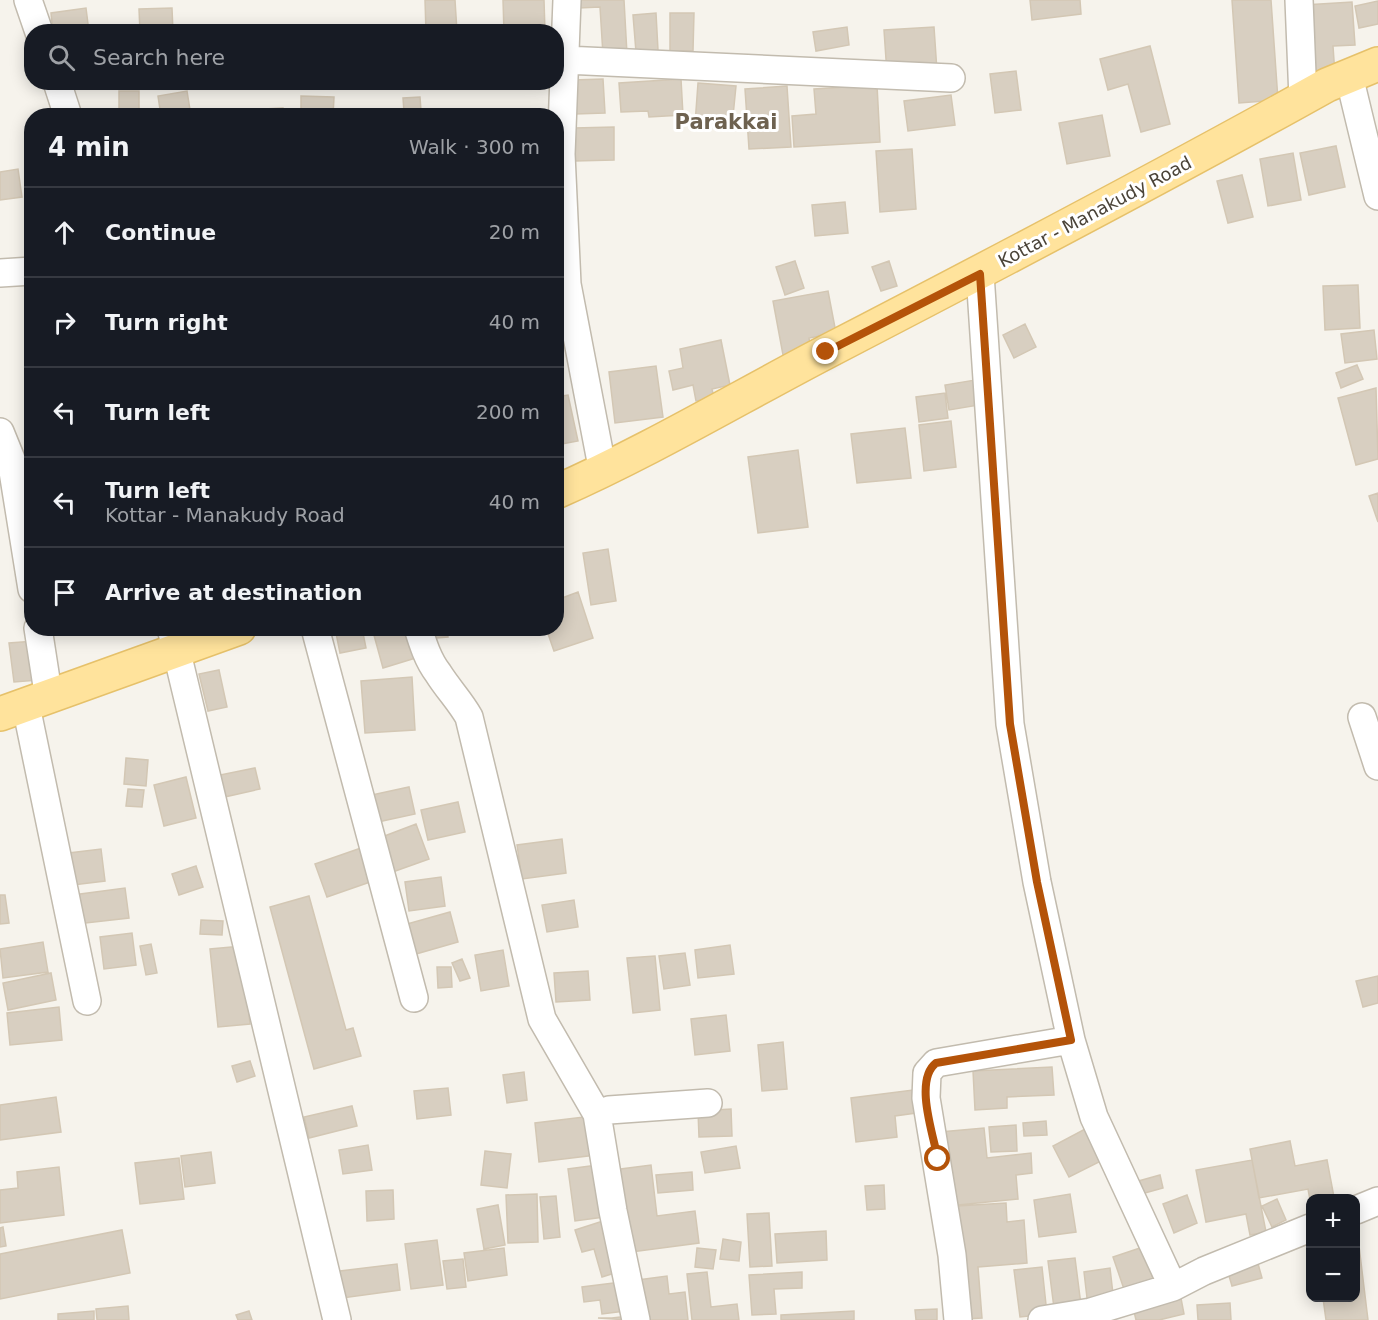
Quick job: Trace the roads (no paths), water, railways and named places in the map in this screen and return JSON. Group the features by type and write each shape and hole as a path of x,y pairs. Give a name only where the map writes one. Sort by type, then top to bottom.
{"main road":[{"name":"Kottar - Manakudy Road","path":"564,489 603,472 826,352 980,274 1303,99 1363,70"},
{"path":"25,706 173,640 195,636"}],"street":[{"path":"28,0 36,24"},
{"path":"564,76 567,0"},
{"path":"1299,0 1303,99"},
{"path":"565,60 951,78"},
{"path":"1363,70 1378,196"},
{"path":"60,90 65,108"},
{"path":"562,108 563,90"},
{"path":"564,235 567,284 603,472"},
{"path":"0,273 24,272"},
{"path":"980,274 1010,724 1037,882 1071,1040 1094,1117 1173,1287"},
{"path":"0,432 11,459 24,539"},
{"path":"37,636 25,706 87,1001"},
{"path":"317,636 414,998"},
{"path":"421,636 427,655 438,675 456,694 469,717 542,1019 597,1114 636,1320"},
{"path":"173,640 337,1320"},
{"path":"1362,717 1378,766"},
{"path":"958,1320 944,1202 926,1098 927,1073 936,1063 1071,1040"},
{"path":"597,1114 609,1110 708,1103"},
{"path":"1360,1208 1378,1201"},
{"path":"1042,1320 1091,1312 1173,1287 1204,1271 1306,1230"}],"district":[{"name":"Parakkai","path":"726,122"}]}
